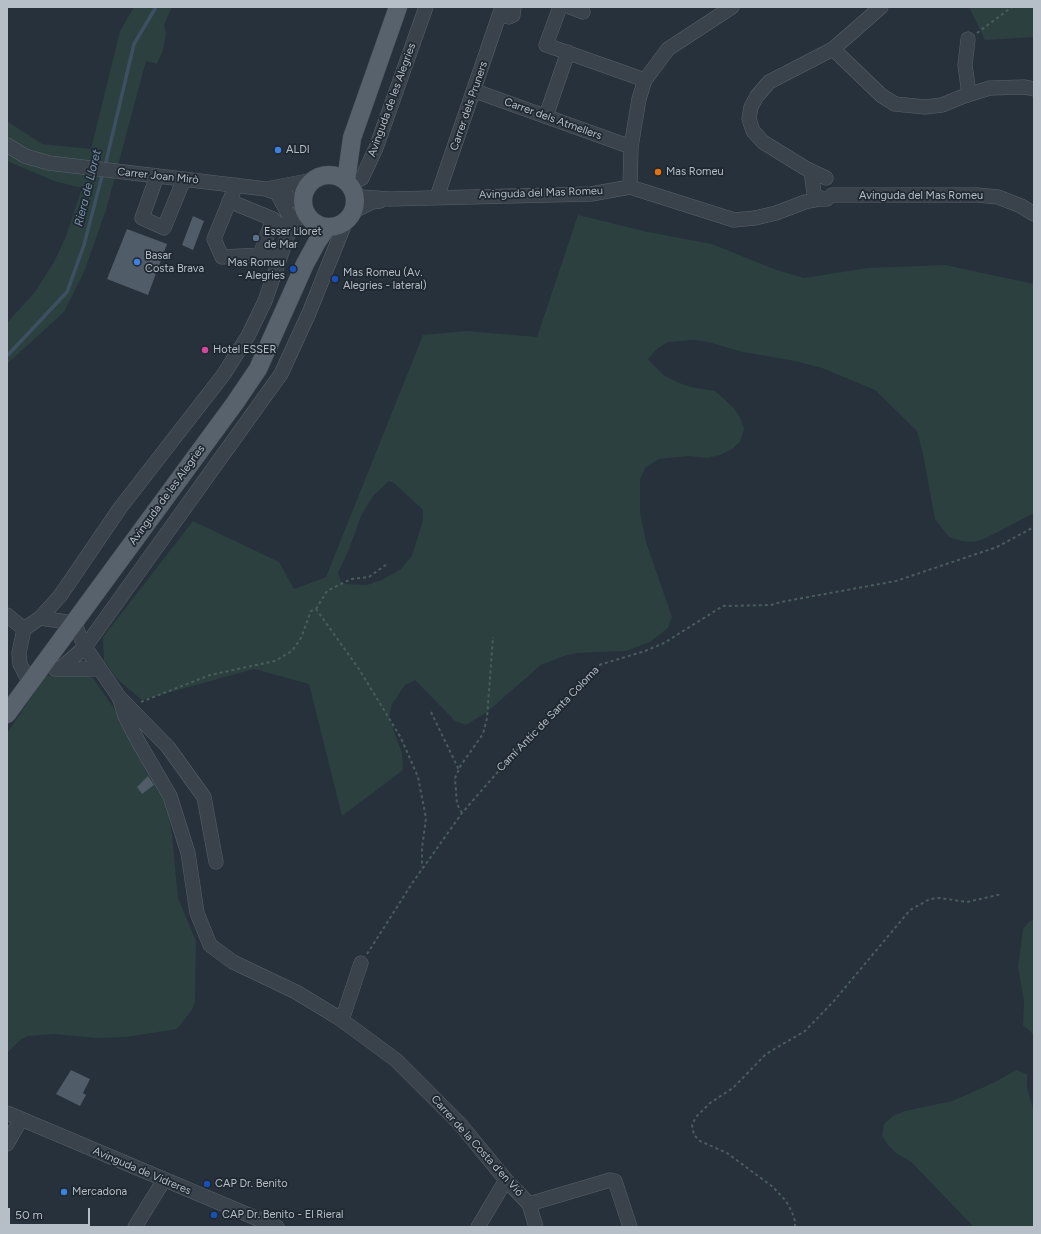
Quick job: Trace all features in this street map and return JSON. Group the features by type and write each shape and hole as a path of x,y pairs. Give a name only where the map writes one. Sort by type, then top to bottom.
{"main road":[{"path":"352,138 350,186 355,200 349,217 335,227 327,227 319,226 299,217 304,191 339,161 352,138 398,7"},
{"path":"319,177 338,176 350,186"},
{"name":"Avinguda de les Alegries","path":"299,217 306,264"},
{"name":"Avinguda de les Alegries","path":"7,714 235,403 258,369 306,264 317,242 327,227"}],"street":[{"name":"Avinguda de les Alegries","path":"350,186 362,178 376,148 426,7"},
{"path":"501,11 509,17 513,15 514,7"},
{"path":"560,7 546,44 645,80"},
{"path":"630,187 631,147 639,100 645,80 668,49 732,7"},
{"path":"820,192 810,171 763,142 753,131 749,119 751,107 757,96 769,82 832,49 881,7"},
{"name":"Carrer dels Pruners","path":"437,197 475,91 501,11"},
{"path":"968,39 965,65 970,94"},
{"path":"832,49 882,96 895,104 925,107 942,105 990,88 1025,87 1034,89"},
{"path":"546,116 568,52"},
{"name":"Carrer dels Atmellers","path":"475,91 631,147"},
{"name":"Carrer Joan Mirò","path":"7,145 25,156 49,163 236,185 272,191 319,177"},
{"path":"157,176 142,218 164,228 184,179"},
{"path":"236,185 214,239 222,257 260,255 280,256"},
{"name":"Avinguda del Mas Romeu","path":"350,186 362,197 390,199 590,194 630,187 734,220 756,218 776,213 820,192 852,196 977,195 998,197 1021,206 1034,214"},
{"path":"272,191 299,217"},
{"name":"Carrer Joan Mirò","path":"272,191 299,217"},
{"name":"Avinguda del Mas Romeu","path":"349,217 372,202 390,199"},
{"path":"229,201 267,216 299,217"},
{"path":"260,255 267,216"},
{"path":"100,669 60,669 35,676 20,664 19,653 24,629 40,618 60,596 120,508 224,374 248,336 266,301 280,256 299,217"},
{"path":"60,669 85,646 281,374 309,313 349,217"},
{"path":"7,615 24,629"},
{"path":"40,618 74,623 85,646 118,697 168,747 204,797 216,862"},
{"name":"Carrer de la Costa d'en Vió","path":"118,697 135,736 170,796 188,852 197,913 210,945 233,962 296,992 342,1020 396,1060 416,1078 460,1124 506,1180 529,1204 536,1227"},
{"path":"342,1020 361,964"},
{"name":"Avinguda de Vidreres","path":"7,1114 164,1180 249,1222 277,1227"},
{"path":"7,1144 21,1119"},
{"path":"134,1227 164,1180"},
{"path":"478,1227 506,1180"},
{"path":"529,1204 610,1180 615,1181 630,1227"}],"path":[{"path":"968,39 1012,7"},
{"name":"Camí Antic de Santa Coloma","path":"361,964 422,868 462,813 529,736 599,665 645,651 664,643 722,606 771,606 781,602 896,581 997,547 1034,527"},
{"path":"129,708 138,703 210,675 275,661 292,652 301,638 311,611 316,609 327,591 351,579 370,577 388,564"},
{"path":"316,609 359,669 401,738 418,776 426,818 422,848 422,868"},
{"path":"462,813 457,804 455,778 483,734 487,718 493,637"},
{"path":"431,712 459,770"},
{"path":"795,1227 792,1212 786,1201 772,1187 727,1153 700,1141 694,1135 692,1125 696,1117 710,1103 733,1088 766,1054 805,1031 833,1002 910,910 930,899 940,898 967,902 1002,894"}],"green space":[{"path":"134,7 172,7 164,25 166,34 163,50 157,64 146,61 106,210 84,272 64,312 7,364 7,323 34,293 54,262 66,236 82,188 54,181 7,161 7,121 42,144 91,149 120,31"},
{"path":"969,7 1034,7 1034,37 985,40"},
{"path":"578,215 648,232 712,244 774,269 804,278 868,268 945,265 1034,284 1034,513 986,538 974,542 961,541 949,537 935,519 923,454 917,431 875,390 822,368 795,361 743,352 708,342 694,340 668,342 657,349 648,359 665,376 677,382 690,387 715,391 733,407 740,417 744,429 740,442 732,449 720,455 707,458 689,456 659,459 646,467 640,479 640,512 646,542 672,617 668,628 650,642 626,651 576,653 541,665 487,712 466,725 455,721 415,680 405,685 392,704 389,718 402,753 403,770 342,816 309,684 254,669 142,700 116,678 104,661 103,637 193,521 279,562 294,589 326,577 423,335 467,331 537,337","holes":["389,481 394,483 423,510 423,520 412,556 401,569 382,580 367,585 345,584 341,582 338,573 348,552 361,516 373,496"]},
{"path":"77,672 93,678 113,707 147,763 167,806 172,835 178,898 196,941 195,1002 192,1010 177,1029 126,1037 95,1038 55,1034 28,1036 20,1040 7,1053 7,733 46,676"},
{"path":"1034,920 1034,1035 1023,1025 1024,1001 1018,967 1023,929 1030,921"},
{"path":"1016,1070 1027,1074 1027,1087 1034,1113 1034,1227 974,1227 911,1162 896,1153 888,1145 882,1136 884,1124 893,1116 905,1111 952,1101 995,1082"}],"building":[{"path":"193,216 204,221 193,250 182,245"},
{"name":"Basar Costa Brava","path":"127,229 167,244 148,295 107,279"},
{"path":"148,776 154,785 142,794 137,787"},
{"path":"71,1070 90,1079 83,1093 86,1095 80,1106 56,1094"}],"waterway":[{"name":"Riera de Lloret","path":"105,166 134,44 156,7"},
{"name":"Riera de Lloret","path":"7,356 67,292 84,245 103,172"}],"place":[{"name":"ALDI","path":"278,150"},
{"name":"Mas Romeu","path":"658,172"},
{"name":"Esser Lloret de Mar","path":"256,238"},
{"name":"Basar Costa Brava","path":"137,262"},
{"name":"Mas Romeu - Alegries","path":"293,269"},
{"name":"Mas Romeu (Av. Alegries - lateral)","path":"335,279"},
{"name":"Hotel ESSER","path":"205,350"},
{"name":"CAP Dr. Benito","path":"207,1184"},
{"name":"Mercadona","path":"64,1192"},
{"name":"CAP Dr. Benito - El Rieral","path":"214,1215"}]}
